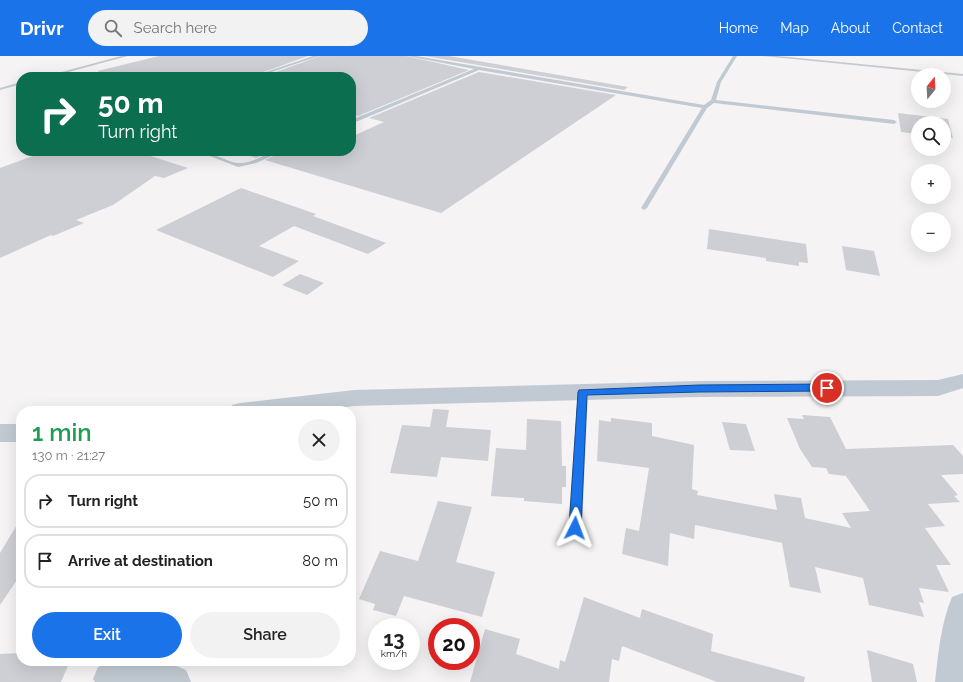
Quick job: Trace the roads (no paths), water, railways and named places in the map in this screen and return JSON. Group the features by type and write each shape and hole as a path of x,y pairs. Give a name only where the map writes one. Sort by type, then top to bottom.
{"street":[{"path":"284,406 354,398 707,388 938,388 963,381"},
{"path":"0,433 16,433"},
{"path":"952,682 954,660 963,608"},
{"path":"112,674 174,682"}],"lane":[{"path":"64,72 126,56"},
{"path":"268,72 317,56"},
{"path":"409,56 705,107"},
{"path":"644,208 705,107 713,101 719,82 735,56"},
{"path":"765,56 963,75"},
{"path":"356,120 480,68"},
{"path":"0,89 16,84"},
{"path":"713,101 894,122"},
{"path":"214,156 238,165 254,162 268,156"},
{"path":"575,528 583,392"}]}
